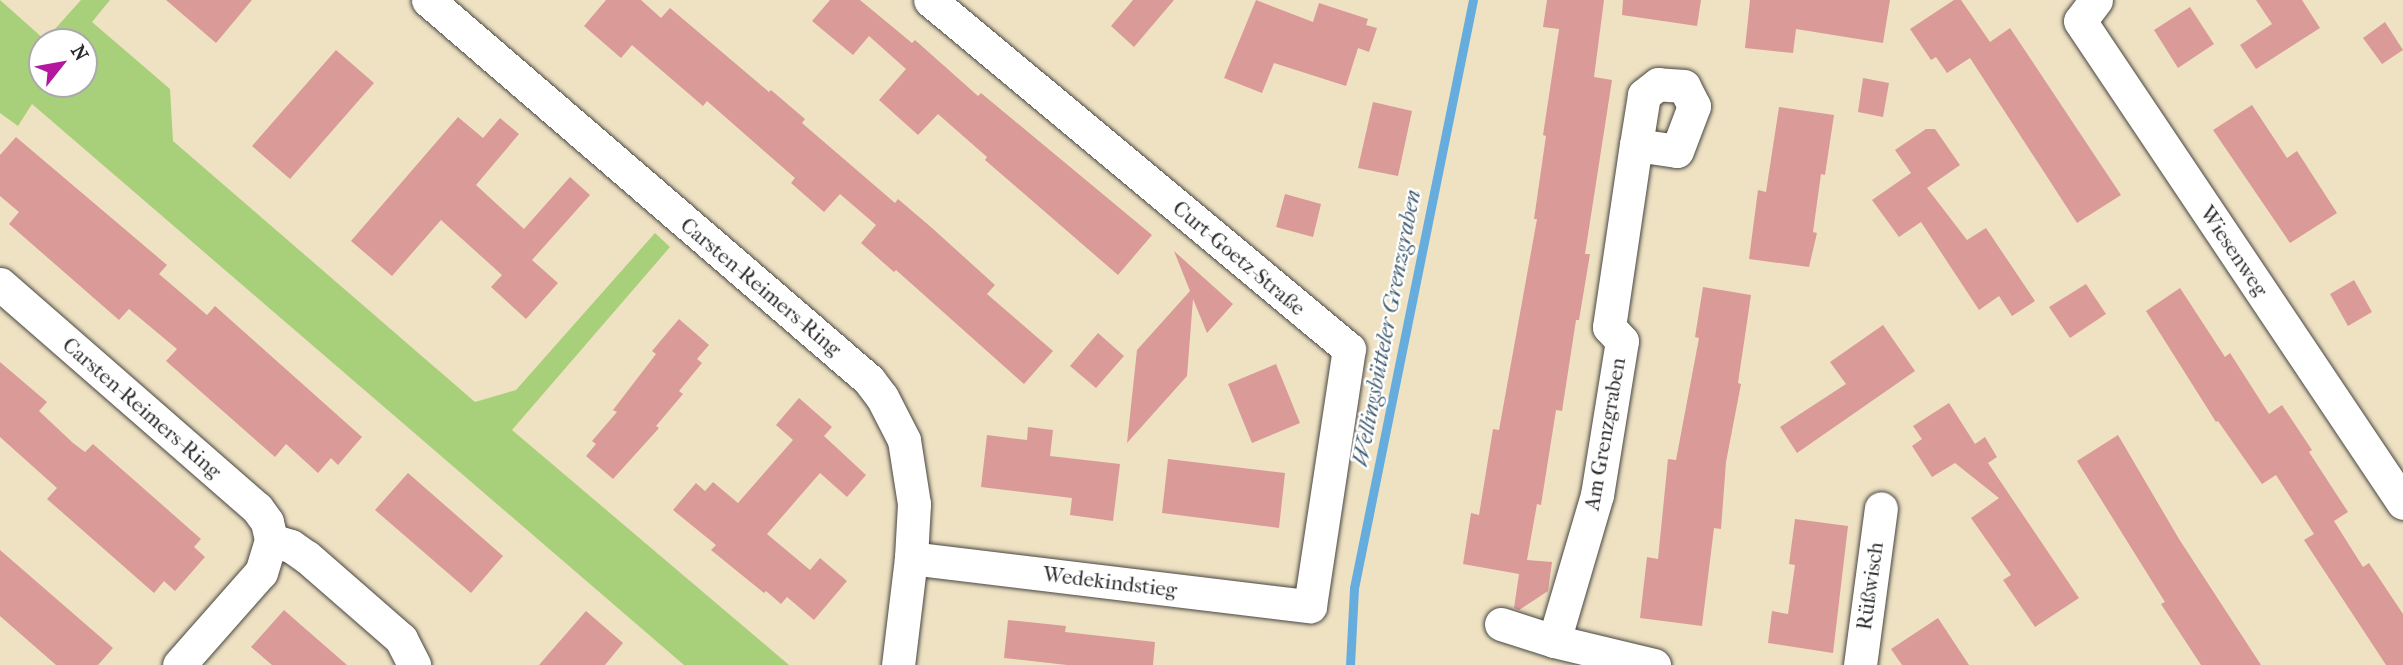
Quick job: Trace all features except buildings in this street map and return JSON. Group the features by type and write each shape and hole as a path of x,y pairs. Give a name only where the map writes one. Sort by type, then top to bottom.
{"street":[{"name":"Carsten-Reimers-Ring","path":"428,0 869,380 897,421 904,440 914,504 911,558 898,665"},
{"name":"Curt-Goetz-Straße","path":"930,0 1349,349 1310,606"},
{"name":"Wiesenweg","path":"2096,0 2080,21 2403,503"},
{"name":"Am Grenzgraben","path":"1554,641 1599,483 1622,341 1609,327 1636,145"},
{"name":"Carsten-Reimers-Ring","path":"0,284 257,508 267,522 271,540"},
{"name":"Rüßwisch","path":"1860,665 1881,508"},
{"path":"179,665 261,572 271,540 297,550 401,639 414,665"},
{"name":"Wedekindstieg","path":"911,558 1310,606"},
{"path":"1501,624 1554,641 1654,665"}],"green space":[{"path":"0,0 32,28 28,28 28,98 98,98 98,28 56,28 81,0 110,0 92,22 170,89 173,141 475,402 516,390 655,233 670,247 512,430 789,665 684,665 32,104 18,126 0,113"}],"waterway":[{"name":"Wellingsbütteler Grenzgraben","path":"1350,665 1354,588 1473,0"}]}
